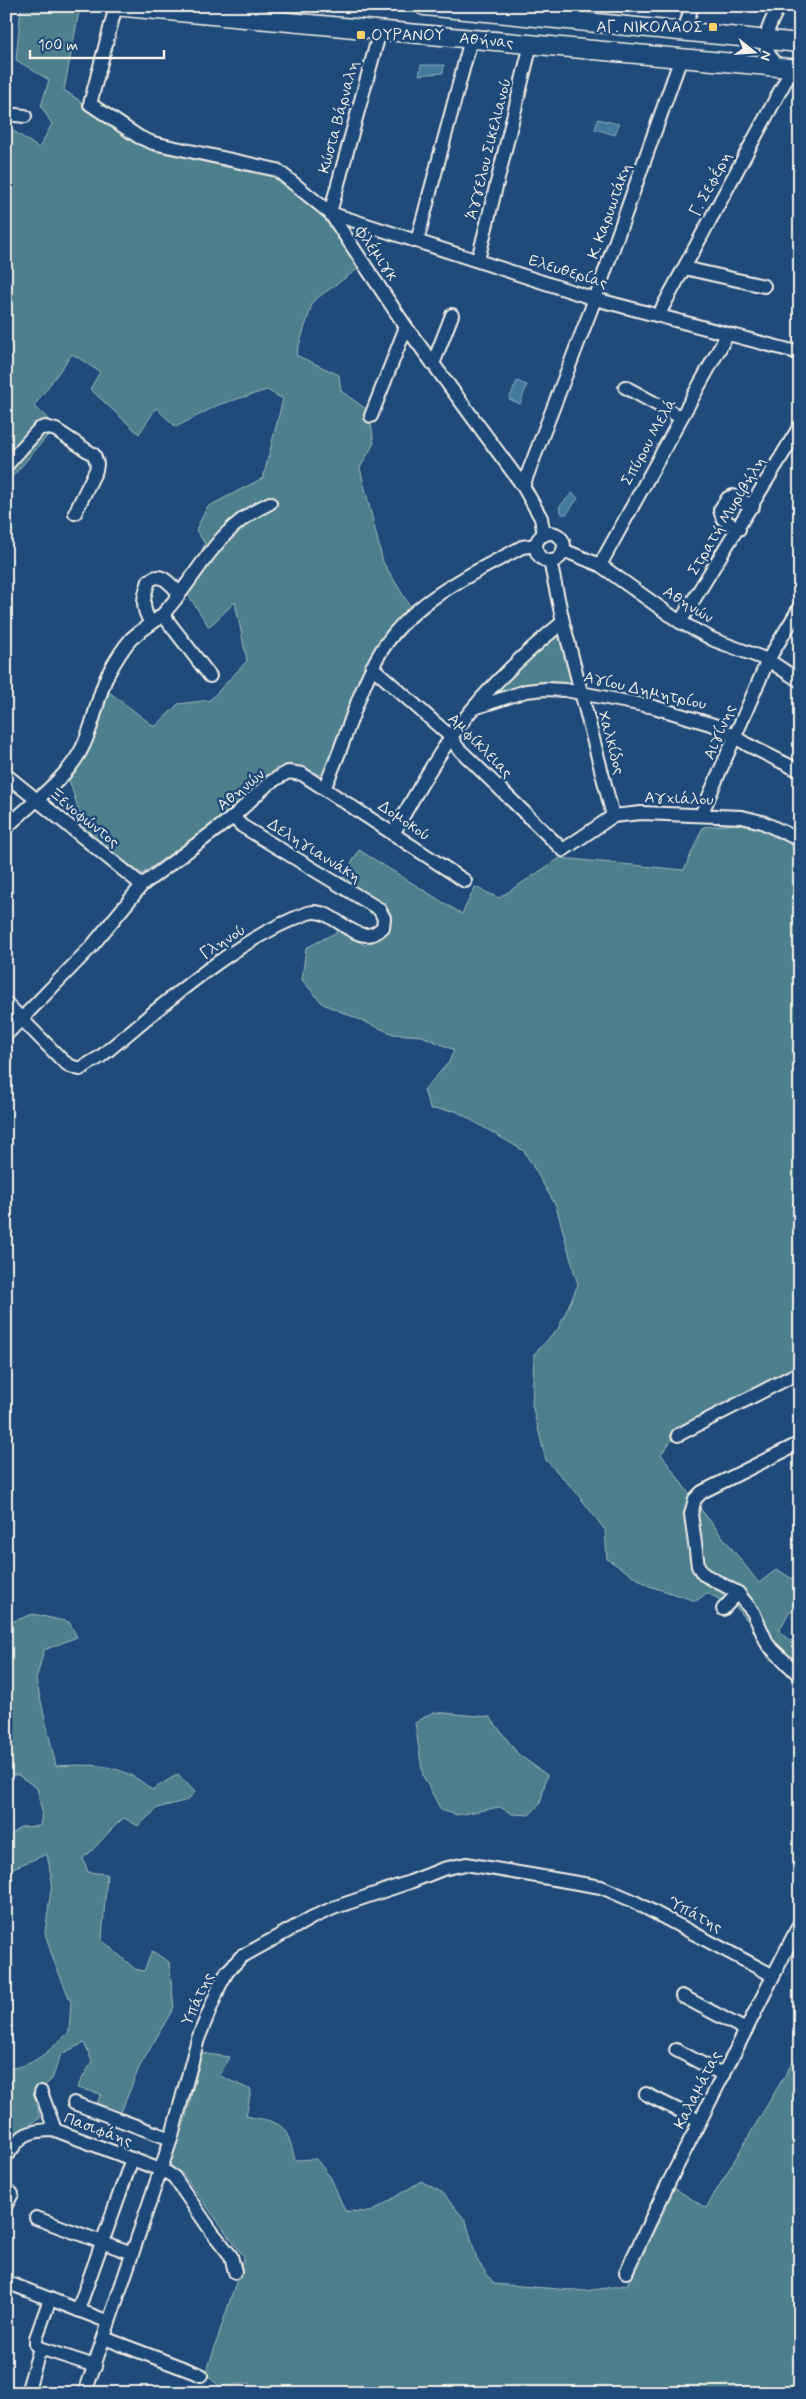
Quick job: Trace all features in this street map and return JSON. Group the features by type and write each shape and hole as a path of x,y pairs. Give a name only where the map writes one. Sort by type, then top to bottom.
{"highway":[{"name":"Αθήνας","path":"115,6 791,68"},
{"name":"Αθήνας","path":"424,6 536,12 684,32 800,43"}],"street":[{"name":"Φλέμιγκ","path":"115,6 90,104 139,137 152,142 277,170 330,213 406,326 523,486 541,518 540,540"},
{"path":"684,32 692,6"},
{"path":"779,6 765,40 766,50 772,61 791,68"},
{"name":"Κώστα Βάρναλη","path":"330,213 380,31"},
{"path":"417,241 472,39"},
{"name":"Άγγελου Σικελιανού","path":"478,260 531,44"},
{"name":"Κ. Καρυωτάκη","path":"523,486 595,299 681,58"},
{"name":"Γ. Σεφέρη","path":"659,314 791,68"},
{"path":"6,114 25,116"},
{"name":"Ελευθερίας","path":"330,213 595,299 659,314 727,335 800,353"},
{"path":"684,268 764,286"},
{"path":"433,364 452,315"},
{"path":"371,416 406,326"},
{"name":"Σπύρου Μελά","path":"600,565 680,417 727,335"},
{"path":"625,388 680,417"},
{"name":"Στρατή Μυριβήλη","path":"680,622 739,529 800,426"},
{"path":"6,466 39,429 45,427 56,430 94,455 97,464 75,513"},
{"path":"739,529 723,519 720,510 728,498 733,496 753,506"},
{"path":"6,828 63,776 80,753 92,726 108,674 130,640 163,615 212,548 235,525 252,512 270,503"},
{"path":"324,788 341,751 372,667 390,637 434,595 549,534 558,537 563,546 563,550 558,558 550,561 541,558 538,554 540,540"},
{"name":"Αθηνών","path":"563,550 600,565 680,622 714,640 768,660 800,681"},
{"name":"Χαλκίδος","path":"550,561 563,622 613,816"},
{"path":"151,623 144,613 143,606 149,581 162,577 179,593"},
{"name":"Αιγίνης","path":"701,815 768,660 800,607"},
{"path":"163,615 210,676"},
{"path":"393,834 451,737 474,708 530,649 563,622"},
{"name":"Αμφίκλειας","path":"372,667 451,737 465,755 563,850"},
{"name":"Αγίου Δημητρίου","path":"474,708 526,691 565,690 582,693 690,716 717,726 748,745 800,771"},
{"name":"Αθηνών","path":"6,1035 91,947 142,885 233,817 269,783 288,772 302,774 324,788"},
{"name":"Ξενοφώντος","path":"6,775 142,885"},
{"name":"Δομοκού","path":"324,788 465,881"},
{"name":"Αγχιάλου","path":"563,850 613,816 641,813 742,817 756,820 800,840"},
{"name":"Δεληγιαννάκη","path":"233,817 242,826 379,909"},
{"name":"Γληνού","path":"22,1019 63,1061 70,1066 80,1069 100,1057 218,962 275,928 310,912 319,912 355,933 373,934 384,927 384,918 379,909"},
{"path":"6,1003 22,1019"},
{"path":"678,1435 800,1372"},
{"path":"800,1443 702,1492 695,1499 691,1514 698,1566 704,1574 738,1593 753,1612 768,1645 800,1676"},
{"path":"723,1609 738,1593"},
{"name":"Υπάτης","path":"85,2393 171,2139 198,2040 219,1987 228,1972 241,1958 273,1938 336,1906 410,1882 443,1869 466,1864 601,1887"},
{"name":"Ύπάτης","path":"601,1887 631,1900 772,1975"},
{"name":"Καλαμάτας","path":"626,2272 772,1975 800,1923"},
{"path":"682,1996 746,2030"},
{"path":"676,2050 724,2075"},
{"path":"41,2092 55,2130"},
{"path":"646,2094 700,2121"},
{"path":"74,2103 171,2139"},
{"name":"Πασιφάης","path":"6,2158 19,2138 28,2132 55,2130 160,2170 174,2177 212,2232 232,2256 235,2272"},
{"path":"78,2310 132,2159"},
{"path":"6,2190 12,2194 6,2206"},
{"path":"36,2218 132,2253"},
{"path":"6,2282 109,2322"},
{"path":"50,2299 35,2342 40,2348 95,2366"},
{"path":"104,2338 201,2375"},
{"path":"27,2393 40,2348"}],"green space":[{"path":"21,6 79,12 64,90 151,150 277,175 325,217 359,268 313,301 296,355 339,375 341,391 369,411 374,443 360,468 383,562 411,608 382,641 364,669 323,776 303,768 277,768 229,812 142,874 86,833 69,780 84,759 98,729 109,692 155,727 178,704 210,700 247,661 235,602 209,627 183,587 205,544 196,530 207,507 263,478 283,399 267,390 218,405 176,427 156,408 139,434 90,389 100,372 72,354 34,406 56,426 13,476 6,474 6,126 39,148 52,124 41,106 49,80 16,60"},
{"path":"561,631 575,684 525,685 489,698 535,653"},
{"path":"736,824 769,832 800,847 800,1367 679,1431 661,1454 695,1502 759,1583 777,1569 800,1584 800,1607 789,1612 779,1631 800,1650 800,1678 768,1658 757,1632 737,1608 707,1593 696,1601 649,1586 607,1559 605,1530 576,1492 546,1460 532,1405 534,1354 558,1329 578,1285 556,1206 524,1151 456,1111 430,1109 424,1090 449,1062 454,1050 422,1036 393,1034 323,1004 302,980 306,948 339,931 365,945 384,936 390,924 388,909 340,882 359,850 462,914 475,887 499,898 560,858 684,870 703,827"},
{"path":"33,1614 69,1622 77,1637 44,1650 36,1680 56,1766 83,1765 107,1767 141,1781 152,1790 178,1774 195,1792 188,1800 158,1808 138,1826 124,1818 83,1858 88,1872 107,1874 102,1940 135,1969 144,1971 152,1951 169,1962 174,2007 139,2068 119,2117 95,2108 101,2094 77,2088 92,2061 84,2043 61,2054 52,2079 35,2096 40,2118 14,2136 6,2149 6,2068 33,2062 69,2032 71,2002 53,1959 45,1933 52,1882 47,1854 6,1871 6,1840 20,1827 40,1826 42,1812 37,1788 18,1775 6,1775 6,1624"},
{"path":"433,1712 490,1717 518,1754 547,1775 540,1804 529,1815 512,1814 500,1807 457,1815 441,1810 423,1776 415,1723"},
{"path":"800,2050 800,2393 252,2393 250,2383 220,2387 206,2374 244,2257 182,2173 169,2166 185,2121 202,2053 229,2057 220,2076 251,2090 246,2116 268,2120 281,2126 289,2138 295,2160 316,2159 331,2178 345,2211 371,2212 421,2181 443,2193 466,2221 477,2260 494,2284 585,2291 627,2285 668,2184 706,2208"}],"water":[{"path":"421,65 444,65 443,73 419,75"},
{"path":"598,119 619,124 615,135 595,129"},
{"path":"517,381 527,385 520,404 509,399"},
{"path":"572,493 578,498 567,514 562,514 559,507"}],"place":[{"name":"ΑΓ. ΝΙΚΟΛΑΟΣ","path":"713,27"},
{"name":"ΟΥΡΑΝΟΥ","path":"361,35"}]}
